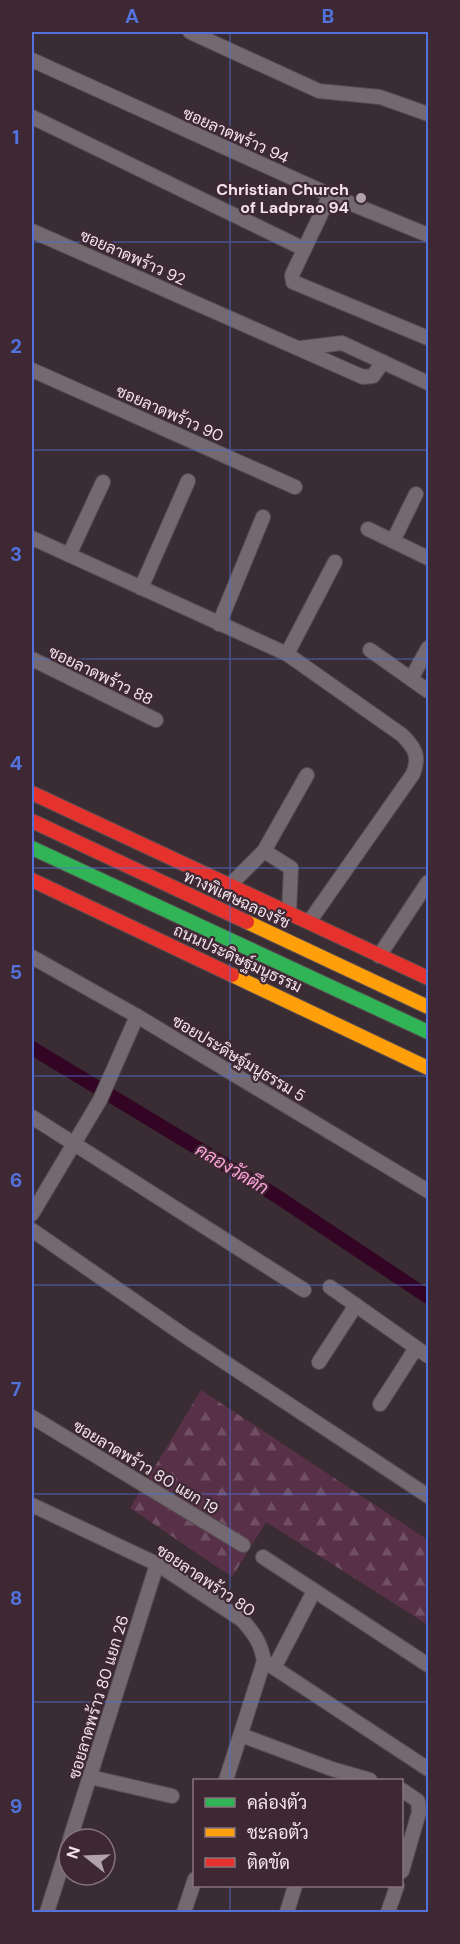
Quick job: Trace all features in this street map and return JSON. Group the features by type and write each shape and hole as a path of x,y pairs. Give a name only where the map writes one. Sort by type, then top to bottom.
{"main road":[{"path":"32,793 429,978"},
{"name":"ทางพิเศษฉลองรัช","path":"32,821 429,1007"},
{"path":"32,848 429,1032"},
{"name":"ถนนประดิษฐ์มนูธรรม","path":"32,880 429,1068"}],"street":[{"path":"190,32 319,91 380,97 429,114"},
{"name":"ซอยลาดพร้าว 94","path":"32,60 330,195 429,235"},
{"path":"32,117 304,249"},
{"path":"330,195 292,276 293,282 429,338"},
{"name":"ซอยลาดพร้าว 92","path":"32,231 368,379 383,362"},
{"path":"301,348 342,343 429,383"},
{"name":"ซอยลาดพร้าว 90","path":"32,370 295,487"},
{"path":"141,588 188,481"},
{"path":"69,555 103,482"},
{"path":"393,541 416,494"},
{"path":"219,624 263,517"},
{"path":"368,529 429,558"},
{"path":"32,538 287,654 402,735 414,748 418,762 413,774 309,922"},
{"path":"287,654 335,562"},
{"path":"411,679 429,648"},
{"path":"370,650 429,691"},
{"name":"ซอยลาดพร้าว 88","path":"32,659 156,720"},
{"path":"230,885 264,851 307,775"},
{"path":"264,851 291,867 289,912"},
{"path":"380,956 429,882"},
{"name":"ซอยประดิษฐ์มนูธรรม 5","path":"32,957 137,1016 429,1191"},
{"path":"32,1214 100,1100 137,1016"},
{"path":"32,1116 304,1290"},
{"path":"32,1230 188,1338 429,1496"},
{"path":"330,1287 429,1356"},
{"path":"319,1362 356,1305"},
{"path":"380,1404 416,1348"},
{"name":"ซอยลาดพร้าว 80 แยก 19","path":"32,1417 243,1545"},
{"name":"ซอยลาดพร้าว 80","path":"32,1505 157,1564 242,1620 262,1647 269,1664"},
{"path":"263,1557 429,1665"},
{"name":"ซอยลาดพร้าว 80 แยก 26","path":"74,1827 157,1564"},
{"path":"226,1779 241,1734 269,1664 314,1591"},
{"path":"269,1664 429,1769"},
{"path":"241,1734 330,1775 362,1779"},
{"path":"90,1778 172,1796"},
{"path":"403,1791 417,1801 419,1812 403,1867"},
{"name":"ซอยลาดพร้าว 80 แยก 26","path":"47,1912 57,1881"},
{"path":"184,1912 193,1885"},
{"path":"287,1912 295,1887"},
{"path":"388,1912 397,1887"}],"green space":[{"path":"201,1390 428,1540 428,1625 266,1522 232,1577 130,1508"}],"waterway":[{"name":"คลองวัดตึก","path":"32,1048 275,1195 428,1297"}],"traffic: fast":[{"path":"32,848 428,1032"}],"traffic: slow":[{"path":"247,922 428,1007"},
{"path":"232,975 428,1068"}],"traffic: jam":[{"path":"32,793 428,978"},
{"path":"32,821 247,922"},
{"path":"32,880 232,975"}],"place":[{"name":"Christian Church of Ladprao 94","path":"361,198"}]}
